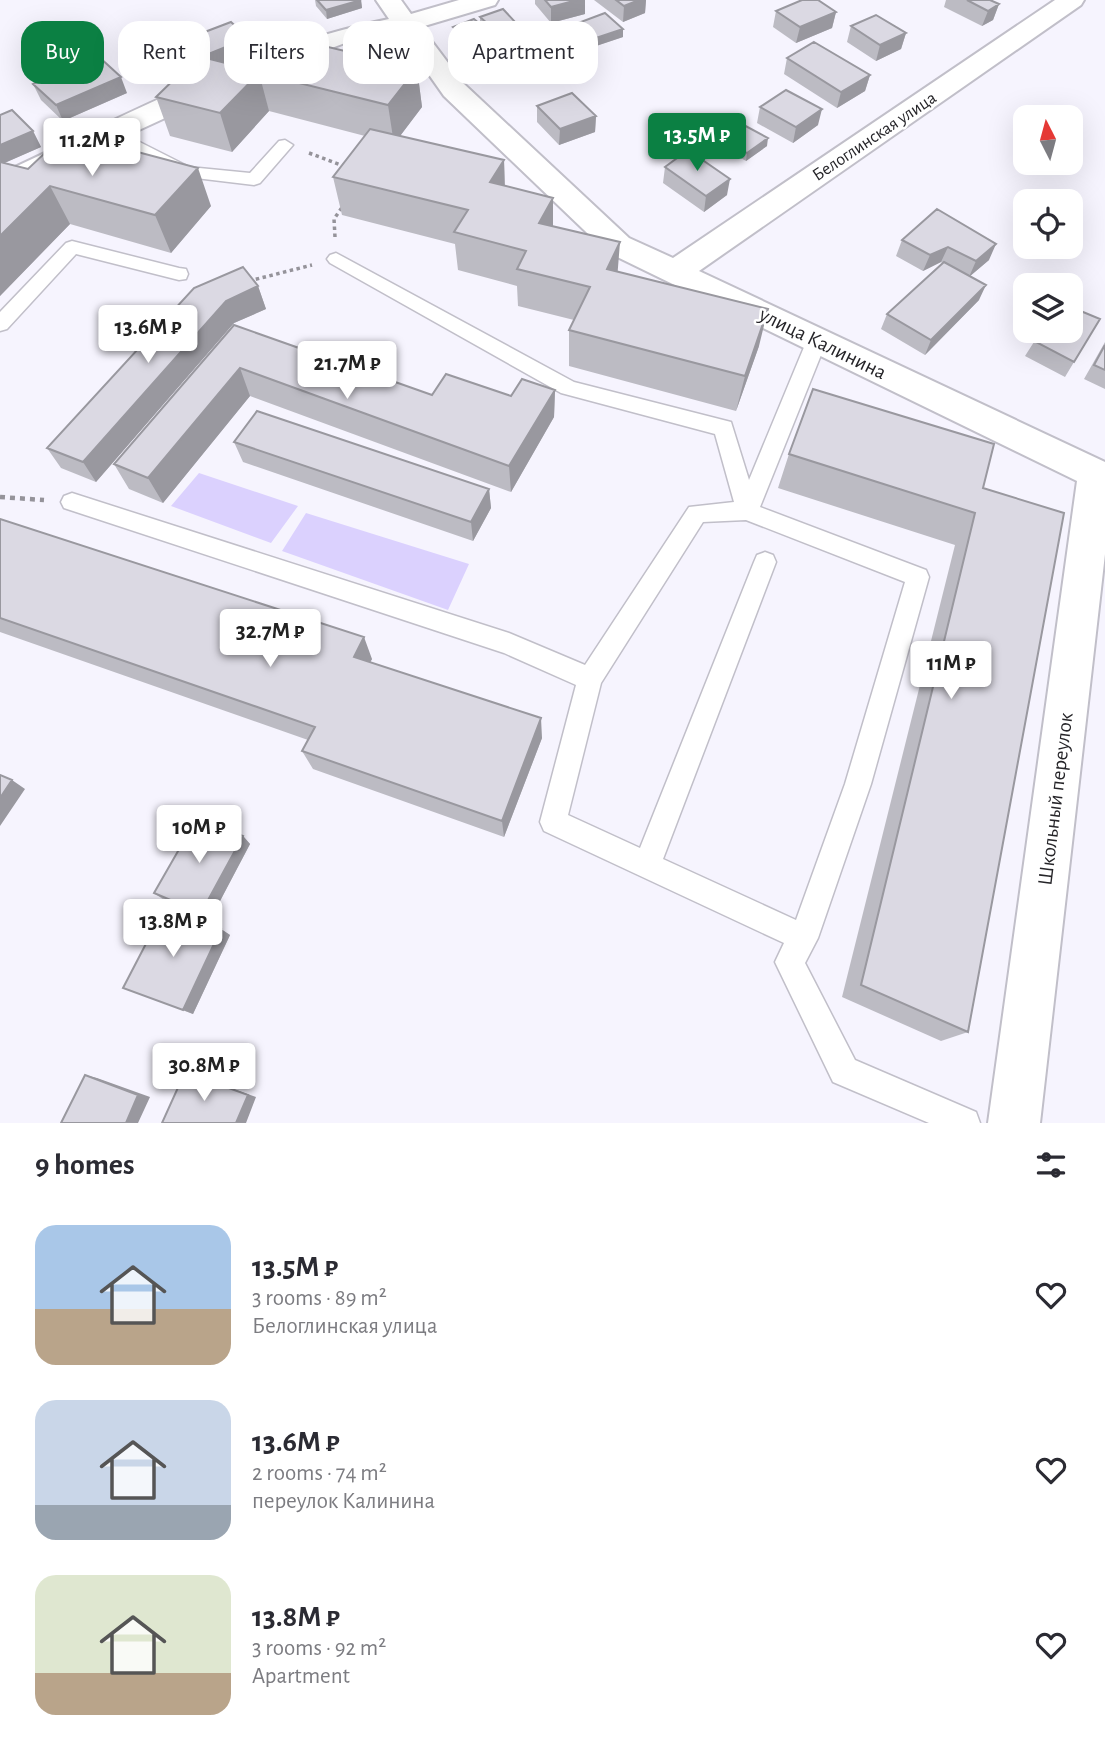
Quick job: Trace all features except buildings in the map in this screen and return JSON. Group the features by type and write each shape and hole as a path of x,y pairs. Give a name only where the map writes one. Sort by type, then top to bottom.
{"street":[{"path":"0,185 243,72 396,12 486,0"},
{"name":"Белоглинская улица","path":"675,272 1072,0"},
{"name":"улица Калинина","path":"396,12 454,90 618,245 1101,476"},
{"name":"Школьный переулок","path":"1014,1123 1101,476"}],"lane":[{"path":"112,133 185,172 254,179 285,145"},
{"path":"0,324 72,247 179,274"},
{"path":"336,259 568,388 724,428 747,511"},
{"path":"747,511 817,340"},
{"path":"72,502 509,645 590,679"},
{"path":"804,938 553,822 590,679 697,513 747,511 918,577 858,784 804,938 789,962 844,1071 965,1123"},
{"path":"646,864 765,562"}],"path":[{"path":"285,145 346,166 350,177"},
{"path":"243,282 336,259 334,219 348,199"},
{"path":"0,497 72,502"}],"shaded area":[{"path":"199,473 298,506 271,543 171,506"},
{"path":"306,513 469,564 448,610 282,551"}]}
